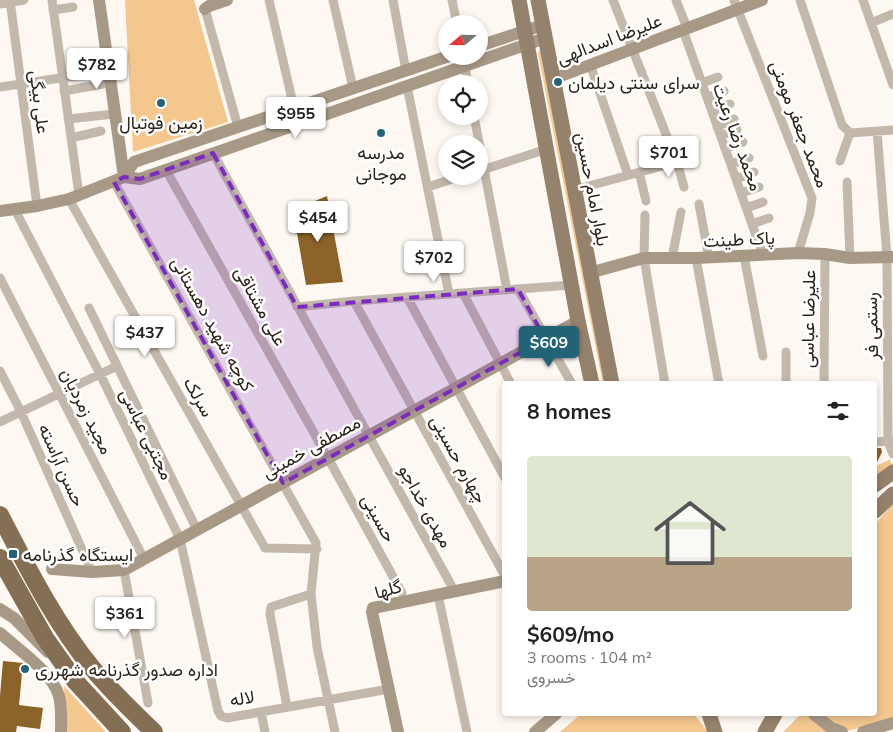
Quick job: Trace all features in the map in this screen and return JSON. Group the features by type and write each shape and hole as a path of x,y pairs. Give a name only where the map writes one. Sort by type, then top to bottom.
{"highway":[{"path":"0,515 62,626 92,668 154,732"},
{"path":"0,558 45,638 76,682 122,732"}],"main road":[{"path":"519,0 578,321 591,381"},
{"name":"بلوار امام حسین","path":"538,0 611,381"},
{"path":"877,484 893,472"},
{"path":"877,509 893,494"},
{"path":"710,716 715,732"},
{"path":"765,732 774,716"}],"street":[{"path":"0,4 24,0"},
{"path":"52,0 71,138 74,197"},
{"path":"99,0 114,114 119,179"},
{"path":"226,0 205,9 238,127"},
{"path":"270,0 294,108"},
{"path":"333,0 353,88"},
{"path":"393,0 406,71"},
{"path":"452,0 455,15"},
{"path":"613,0 677,162 684,187"},
{"name":"محمد رضا رعیت","path":"676,0 707,98 763,255"},
{"name":"علیرضا اسدالهی","path":"553,78 685,29 736,4 762,0"},
{"path":"800,0 842,125 850,133"},
{"path":"863,0 893,85"},
{"name":"علی بیگی","path":"11,1 37,206"},
{"name":"محمد جعفر مومنی","path":"736,4 812,198 810,214 798,253"},
{"path":"53,10 73,7"},
{"path":"871,23 893,14"},
{"path":"488,43 526,37 544,31"},
{"path":"0,211 37,206 74,197 119,179 140,179 465,66 494,55 526,37"},
{"path":"488,48 494,55"},
{"path":"119,179 134,162 438,60"},
{"path":"590,64 628,176"},
{"path":"465,66 466,75"},
{"path":"0,87 108,71"},
{"path":"702,83 718,77"},
{"path":"64,91 103,84"},
{"path":"407,86 449,294"},
{"path":"707,98 724,91"},
{"path":"712,111 730,104"},
{"path":"68,119 114,114"},
{"path":"719,131 734,119"},
{"path":"719,131 737,129"},
{"name":"رستمی فر","path":"877,130 890,257 891,441 893,454"},
{"path":"850,133 893,130"},
{"path":"71,138 102,131"},
{"path":"840,161 850,133"},
{"path":"725,149 743,142"},
{"path":"488,168 547,149"},
{"name":"مهدی خداجو","path":"213,154 455,592"},
{"path":"731,164 749,158"},
{"path":"574,190 677,162"},
{"name":"علی مشتاقی","path":"166,170 328,458"},
{"path":"639,172 646,201"},
{"path":"736,179 754,172"},
{"name":"کوچه شهید دهستانی","path":"119,179 314,537 316,549"},
{"path":"847,182 850,258"},
{"path":"428,187 438,184"},
{"path":"484,185 507,290"},
{"path":"741,193 759,187"},
{"name":"سرلک","path":"74,197 265,548 316,549"},
{"path":"746,208 763,202"},
{"path":"699,204 709,258"},
{"name":"مجتبی عباسی","path":"15,210 100,374 180,540"},
{"path":"672,258 681,212"},
{"path":"645,215 644,258 664,381"},
{"path":"752,224 769,218"},
{"name":"پاک طینت","path":"590,274 644,258 709,258 798,253 825,254 850,258 890,257"},
{"name":"علیرضا عباسی","path":"824,381 825,254"},
{"path":"744,256 763,356"},
{"path":"696,258 718,381"},
{"name":"مجید زمردیان","path":"0,278 144,559"},
{"path":"297,307 572,285"},
{"path":"518,289 570,381"},
{"path":"463,293 509,381"},
{"path":"407,297 502,472"},
{"name":"چهارم حسینی","path":"354,301 502,571"},
{"path":"89,308 197,530"},
{"name":"مصطفی خمینی","path":"52,569 92,572 124,570 578,321"},
{"path":"786,352 786,381"},
{"path":"0,422 118,366"},
{"name":"حسن آراسته","path":"0,371 21,412 92,572"},
{"path":"877,442 891,441"},
{"name":"حسینی","path":"328,458 402,593"},
{"name":"لاله","path":"180,540 218,711 222,716 227,718 389,689"},
{"path":"316,549 311,594 317,647 335,732"},
{"path":"124,570 148,704"},
{"name":"گلها","path":"398,732 372,612 373,608 502,583"},
{"path":"287,707 270,614 271,607 311,594"},
{"path":"438,595 468,732"},
{"path":"0,609 14,618 76,682"},
{"path":"0,633 50,678 58,695 61,732"},
{"path":"261,712 265,732"},
{"path":"535,732 554,716"},
{"path":"816,716 831,728 842,732"},
{"path":"863,732 889,727"}],"highlighted area":[{"path":"213,153 297,307 518,289 545,339 283,483 114,182 124,177 140,179"}],"shaded area":[{"path":"125,0 194,0 228,122 133,152"},
{"path":"540,50 606,381 602,381 538,53"},
{"path":"890,459 892,465 877,476 877,466"},
{"path":"893,504 893,719 847,731 821,716 877,716 877,522"},
{"path":"64,686 106,732 66,732"},
{"path":"579,716 696,716 708,732 560,732"},
{"path":"799,716 811,716 828,732 783,732"}],"building":[{"path":"327,196 343,282 306,285 293,210"},
{"path":"877,448 881,448 882,452 877,462"},
{"path":"3,661 23,663 19,705 43,708 40,729 17,726 16,732 0,732 0,696"}],"place":[{"name":"سرای سنتی دیلمان","path":"558,82"},
{"name":"زمین فوتبال","path":"161,103"},
{"name":"مدرسه موجانی","path":"381,133"},
{"name":"ایستگاه گذرنامه","path":"13,554"},
{"name":"اداره صدور گذرنامه شهرری","path":"25,669"}]}
